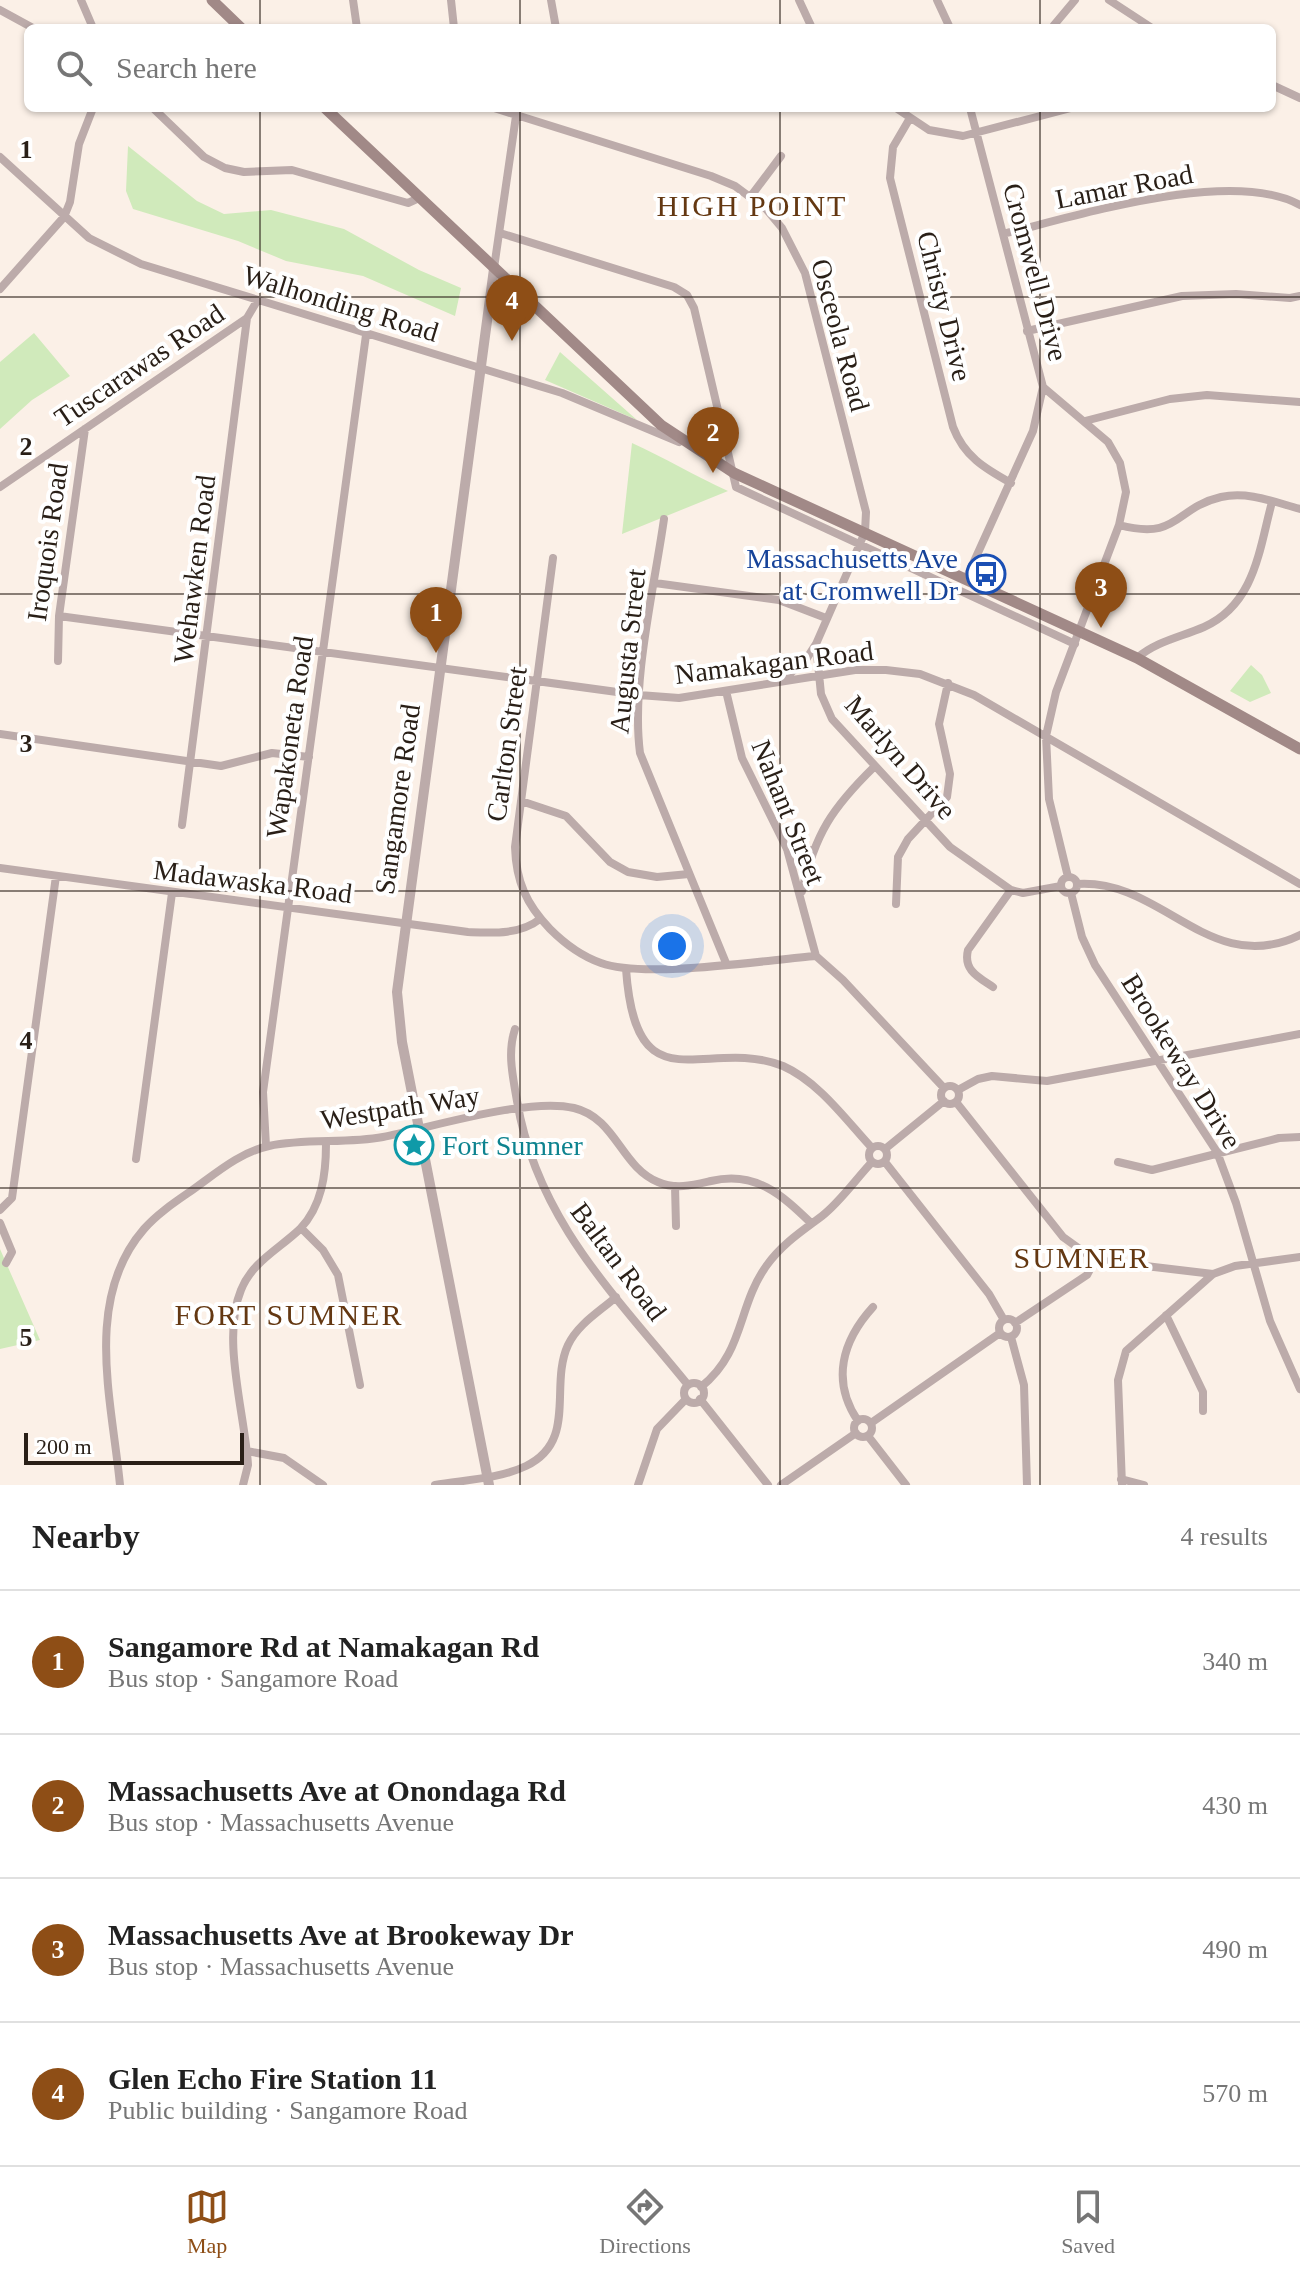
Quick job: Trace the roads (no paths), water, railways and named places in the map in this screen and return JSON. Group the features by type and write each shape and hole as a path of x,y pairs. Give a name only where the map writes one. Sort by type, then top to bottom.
{"main road":[{"path":"212,0 237,24"},
{"path":"329,112 661,425 695,448 734,473 967,577 1137,658 1300,749"}],"street":[{"path":"81,0 91,24"},
{"path":"353,0 356,24"},
{"path":"451,0 454,24"},
{"path":"551,0 555,24"},
{"path":"799,0 810,24"},
{"path":"937,0 948,24"},
{"path":"1055,24 1075,0"},
{"path":"1109,0 1146,24"},
{"path":"0,10 26,24"},
{"path":"1276,87 1300,98"},
{"path":"0,289 64,217 70,202 79,144 91,112"},
{"path":"157,112 204,157 225,168 244,172 292,170 408,203 419,198"},
{"name":"Osceola Road","path":"505,112 711,176 751,196 782,228 805,273 866,512 865,532"},
{"path":"902,112 943,135 977,132 1055,112"},
{"name":"Cromwell Drive","path":"967,577 1033,431 1043,387 971,112"},
{"name":"Sangamore Road","path":"488,1480 398,1012 405,923 516,116"},
{"name":"Christy Drive","path":"910,118 893,147 890,178 953,427 964,449 978,465 1011,483"},
{"path":"751,196 781,156"},
{"name":"Walhonding Road","path":"0,157 64,217 102,246 120,255 257,301 562,393 695,448"},
{"name":"Lamar Road","path":"1003,234 1121,204 1192,193 1266,192 1300,205"},
{"path":"500,233 674,287 687,295 694,308 736,487 1075,644"},
{"path":"1027,331 1182,296 1300,296"},
{"name":"Tuscarawas Road","path":"0,487 247,318 257,301"},
{"name":"Wehawken Road","path":"182,825 247,318"},
{"name":"Wapakoneta Road","path":"266,1146 263,1092 366,335"},
{"path":"1043,387 1108,442 1120,463 1126,492 1119,525 1056,692 1046,736 1049,799 1068,877 1077,884 1122,890 1208,936 1239,946 1271,946 1300,935"},
{"path":"1085,421 1170,399 1207,395 1300,402"},
{"name":"Iroquois Road","path":"58,661 59,616 85,429"},
{"path":"1119,525 1140,531 1163,529 1220,497 1249,496 1300,509"},
{"path":"1137,658 1151,646 1203,627 1237,605 1248,587 1272,502"},
{"name":"Augusta Street","path":"664,519 636,726 640,753 726,963"},
{"name":"Marlyn Drive","path":"865,532 816,644 821,694 832,719 950,847 1011,890"},
{"name":"Carlton Street","path":"540,919 526,899 515,868 553,558"},
{"path":"655,583 779,600 826,618"},
{"name":"Namakagan Road","path":"59,616 639,695 679,698 818,676 886,670 948,683 1046,736 1300,884"},
{"path":"780,682 807,658 816,644"},
{"path":"896,904 898,857 908,839 943,805 950,782 939,724 948,683"},
{"name":"Nahant Street","path":"726,691 742,758 787,849 816,956"},
{"path":"0,734 221,766 272,753 309,757"},
{"path":"801,894 811,850 833,810 874,767"},
{"path":"521,801 566,816 610,862 628,872 657,877 689,874"},
{"path":"787,849 811,850"},
{"name":"Madawaska Road","path":"0,868 493,933 529,927 540,919"},
{"path":"0,1210 12,1198 56,876"},
{"path":"993,987 971,972 966,959 968,950 1011,890 1023,893 1061,886 1068,877"},
{"path":"1061,886 1071,893 1077,884"},
{"path":"136,1159 172,893"},
{"name":"Brookeway Drive","path":"1071,893 1095,965 1217,1152 1270,1321 1300,1389"},
{"path":"540,919 579,953 626,969 816,956 843,980 944,1088 944,1101"},
{"path":"626,969 629,1009 636,1027 655,1049 686,1062 753,1059 780,1065 813,1086 872,1148 885,1149 944,1101 956,1102 1063,1237 1095,1260 1213,1274"},
{"name":"Baltan Road","path":"515,1029 510,1063 518,1110 526,1143 547,1200 569,1238 688,1385"},
{"path":"958,1090 978,1079 992,1076 1047,1081 1300,1034"},
{"path":"944,1088 952,1086 958,1090"},
{"path":"956,1102 958,1090"},
{"name":"Westpath Way","path":"120,1485 106,1340 107,1313 119,1267 146,1226 231,1162 266,1146 326,1144 555,1105 593,1116 610,1130 644,1174 675,1186"},
{"path":"1118,1162 1152,1170 1217,1152 1300,1137"},
{"path":"243,1485 247,1451 234,1336 235,1308 252,1270 301,1228 317,1203 323,1185 326,1144"},
{"path":"872,1148 869,1156 872,1162"},
{"path":"858,1421 871,1423 1000,1333 1004,1320 989,1294 885,1162 885,1149"},
{"path":"768,1485 700,1399 701,1387 716,1375 731,1354 752,1293 766,1267 783,1246 824,1215 872,1162 885,1162"},
{"path":"676,1226 675,1186 721,1178 749,1179 781,1194 811,1223"},
{"path":"0,1223 12,1252 6,1263"},
{"path":"301,1228 323,1250 338,1275 360,1385"},
{"path":"1144,1485 1122,1482 1120,1364 1132,1343 1213,1274 1235,1266 1300,1257"},
{"path":"1027,1485 1024,1385 1011,1337 1015,1323 1087,1275 1095,1260"},
{"path":"435,1485 488,1480 526,1466 550,1446 560,1421 567,1348 582,1325 616,1297"},
{"path":"781,1485 856,1433 858,1421 845,1399 841,1369 850,1337 873,1307"},
{"path":"1166,1315 1203,1392 1203,1411"},
{"path":"1004,1320 1010,1318 1015,1323"},
{"path":"1000,1333 1011,1337"},
{"path":"686,1399 684,1390 688,1385 701,1387"},
{"path":"686,1399 692,1402 700,1399"},
{"path":"638,1485 657,1429 686,1399"},
{"path":"868,1436 872,1431 871,1423"},
{"path":"856,1433 868,1436 906,1485"},
{"path":"247,1451 284,1458 323,1485"}],"place":[{"name":"Glen Echo Fire Station 11","path":"512,341"},
{"name":"Massachusetts Ave at Onondaga Rd","path":"713,473"},
{"name":"Massachusetts Ave at Cromwell Dr","path":"986,574"},
{"name":"Massachusetts Ave at Brookeway Dr","path":"1101,628"},
{"name":"Sangamore Rd at Namakagan Rd","path":"436,653"},
{"name":"Fort Sumner","path":"414,1145"}],"district":[{"name":"HIGH POINT","path":"752,206"},
{"name":"SUMNER","path":"1082,1258"},
{"name":"FORT SUMNER","path":"289,1315"}]}
